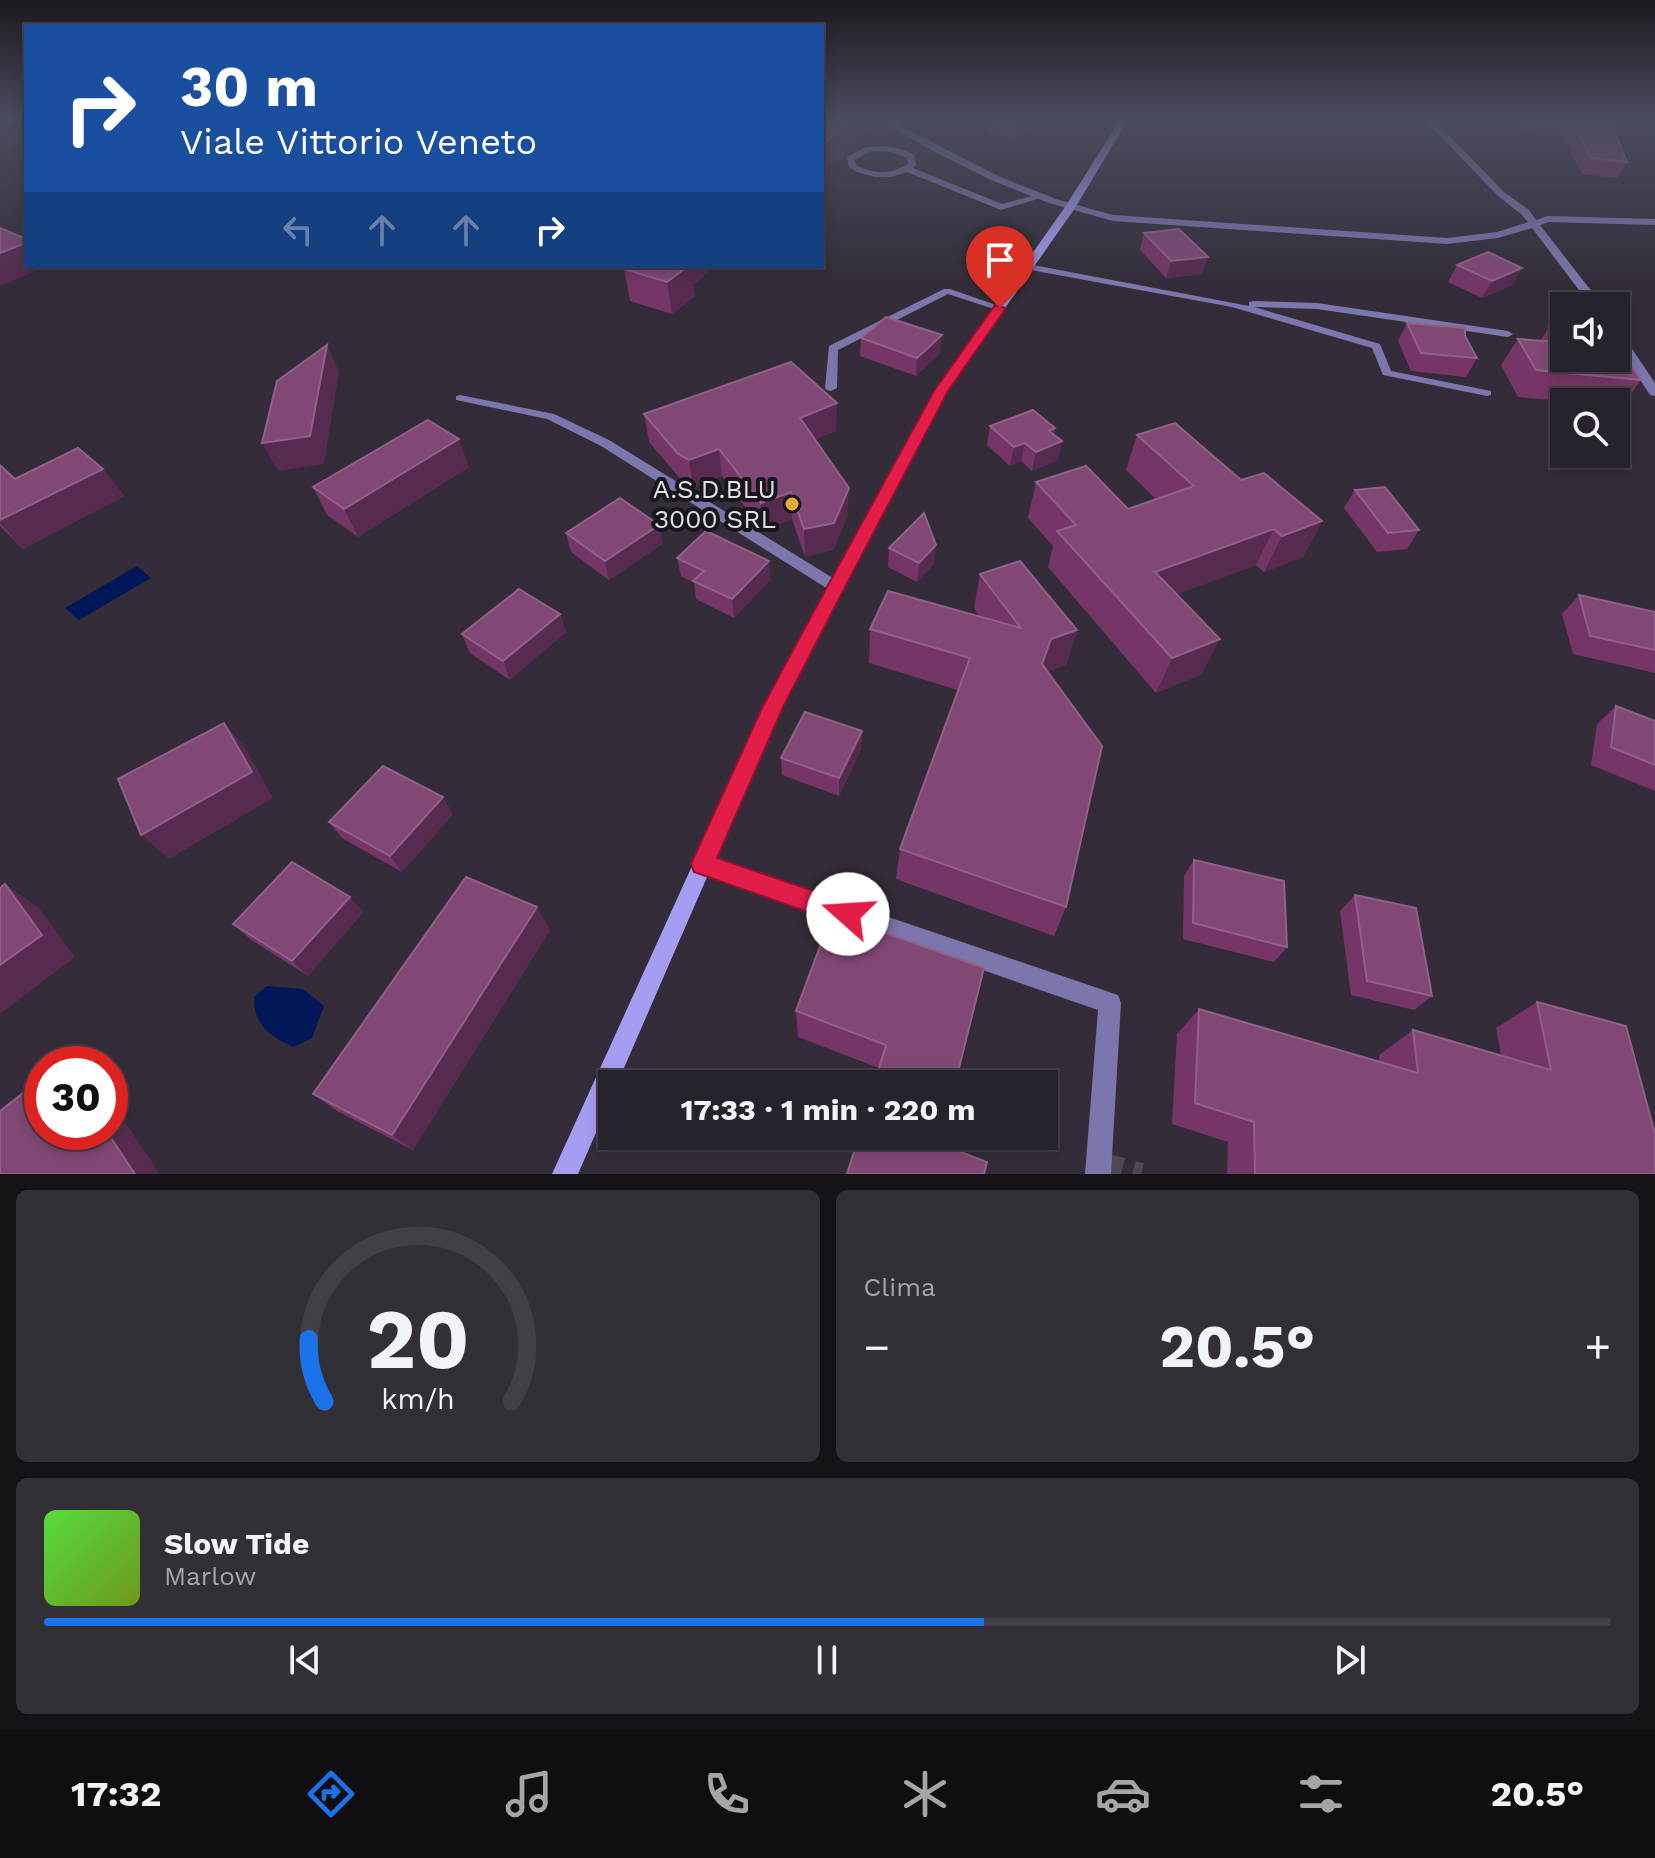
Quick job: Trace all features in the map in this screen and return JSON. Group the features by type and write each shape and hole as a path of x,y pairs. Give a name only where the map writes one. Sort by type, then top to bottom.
{"main road":[{"path":"565,1174 773,706 941,391 1068,212 1091,175"}],"street":[{"path":"988,175 1068,212 1113,218 1447,241 1498,235 1533,223 1566,218 1655,222"},
{"path":"1484,175 1533,223 1586,292"},
{"path":"1630,355 1655,392"},
{"path":"703,864 1110,1003 1098,1174"}],"lane":[{"path":"922,175 1001,207 1040,197"},
{"path":"1028,267 1233,304 1376,346 1387,373 1487,393"},
{"path":"831,388 833,348 947,291 1000,308"},
{"path":"1233,304 1317,306 1508,334"},
{"path":"460,398 550,416 605,443 836,587"}],"shaded area":[{"path":"137,566 151,578 79,620 65,608"},
{"path":"267,986 303,989 324,1006 312,1038 294,1047 277,1039 265,1028 256,1015 254,997"}],"building":[{"path":"0,228 24,238 24,244 0,253"},
{"path":"1179,229 1208,257 1171,261 1144,233"},
{"path":"1488,252 1522,268 1492,281 1457,265"},
{"path":"626,268 685,268 667,282"},
{"path":"886,317 942,335 917,358 861,338"},
{"path":"1407,323 1465,328 1465,336 1477,358 1421,353"},
{"path":"1518,339 1550,341 1550,371 1536,370"},
{"path":"327,345 310,436 262,443 277,381"},
{"path":"791,362 837,403 800,418 849,488 834,523 804,529 791,492 761,503 719,449 689,460 678,454 644,414"},
{"path":"1630,364 1641,380 1557,372 1630,372"},
{"path":"1033,410 1055,428 1049,431 1062,441 1036,452 1025,443 1014,447 990,426"},
{"path":"428,420 459,439 344,509 313,487"},
{"path":"1175,423 1241,480 1264,473 1322,521 1282,536 1274,529 1155,572 1220,639 1172,658 1057,531 1076,525 1036,482 1086,466 1128,509 1194,486 1137,435"},
{"path":"78,448 103,469 0,520 0,465 15,479"},
{"path":"1385,487 1419,530 1388,533 1355,490"},
{"path":"620,498 659,525 605,561 566,533"},
{"path":"924,513 936,545 919,563 889,548"},
{"path":"706,531 769,561 732,599 693,581 704,571 677,558"},
{"path":"1020,561 1077,630 1051,639 1042,664 1102,746 1066,907 900,849 970,658 870,629 888,591 1021,628 980,574"},
{"path":"519,589 560,614 503,661 462,634"},
{"path":"1579,595 1655,612 1655,650 1590,636"},
{"path":"1616,706 1655,721 1655,765 1611,747"},
{"path":"805,712 862,731 839,778 781,758"},
{"path":"224,723 252,772 141,835 118,779"},
{"path":"383,766 443,797 390,856 329,822"},
{"path":"1194,860 1284,881 1287,947 1193,923"},
{"path":"292,862 350,897 292,961 233,924"},
{"path":"466,877 537,907 392,1135 313,1094"},
{"path":"5,884 42,935 0,965 0,888"},
{"path":"1355,895 1416,908 1432,996 1367,981"},
{"path":"832,914 984,968 958,1070 878,1070 886,1045 796,1011"},
{"path":"1537,1002 1626,1026 1655,1134 1655,1174 1255,1174 1254,1122 1195,1103 1199,1009 1418,1073 1413,1030 1551,1070"},
{"path":"24,1092 24,1150 119,1150 135,1174 0,1174 0,1111"},
{"path":"855,1150 956,1150 987,1162 984,1174 847,1174"}],"tunnel":[{"path":"1101,1163 1141,1174"}],"place":[{"name":"A.S.D.BLU 3000 SRL","path":"792,504"}],"route":[{"path":"848,914 703,864 773,706 836,587 941,391 1000,308"}]}
